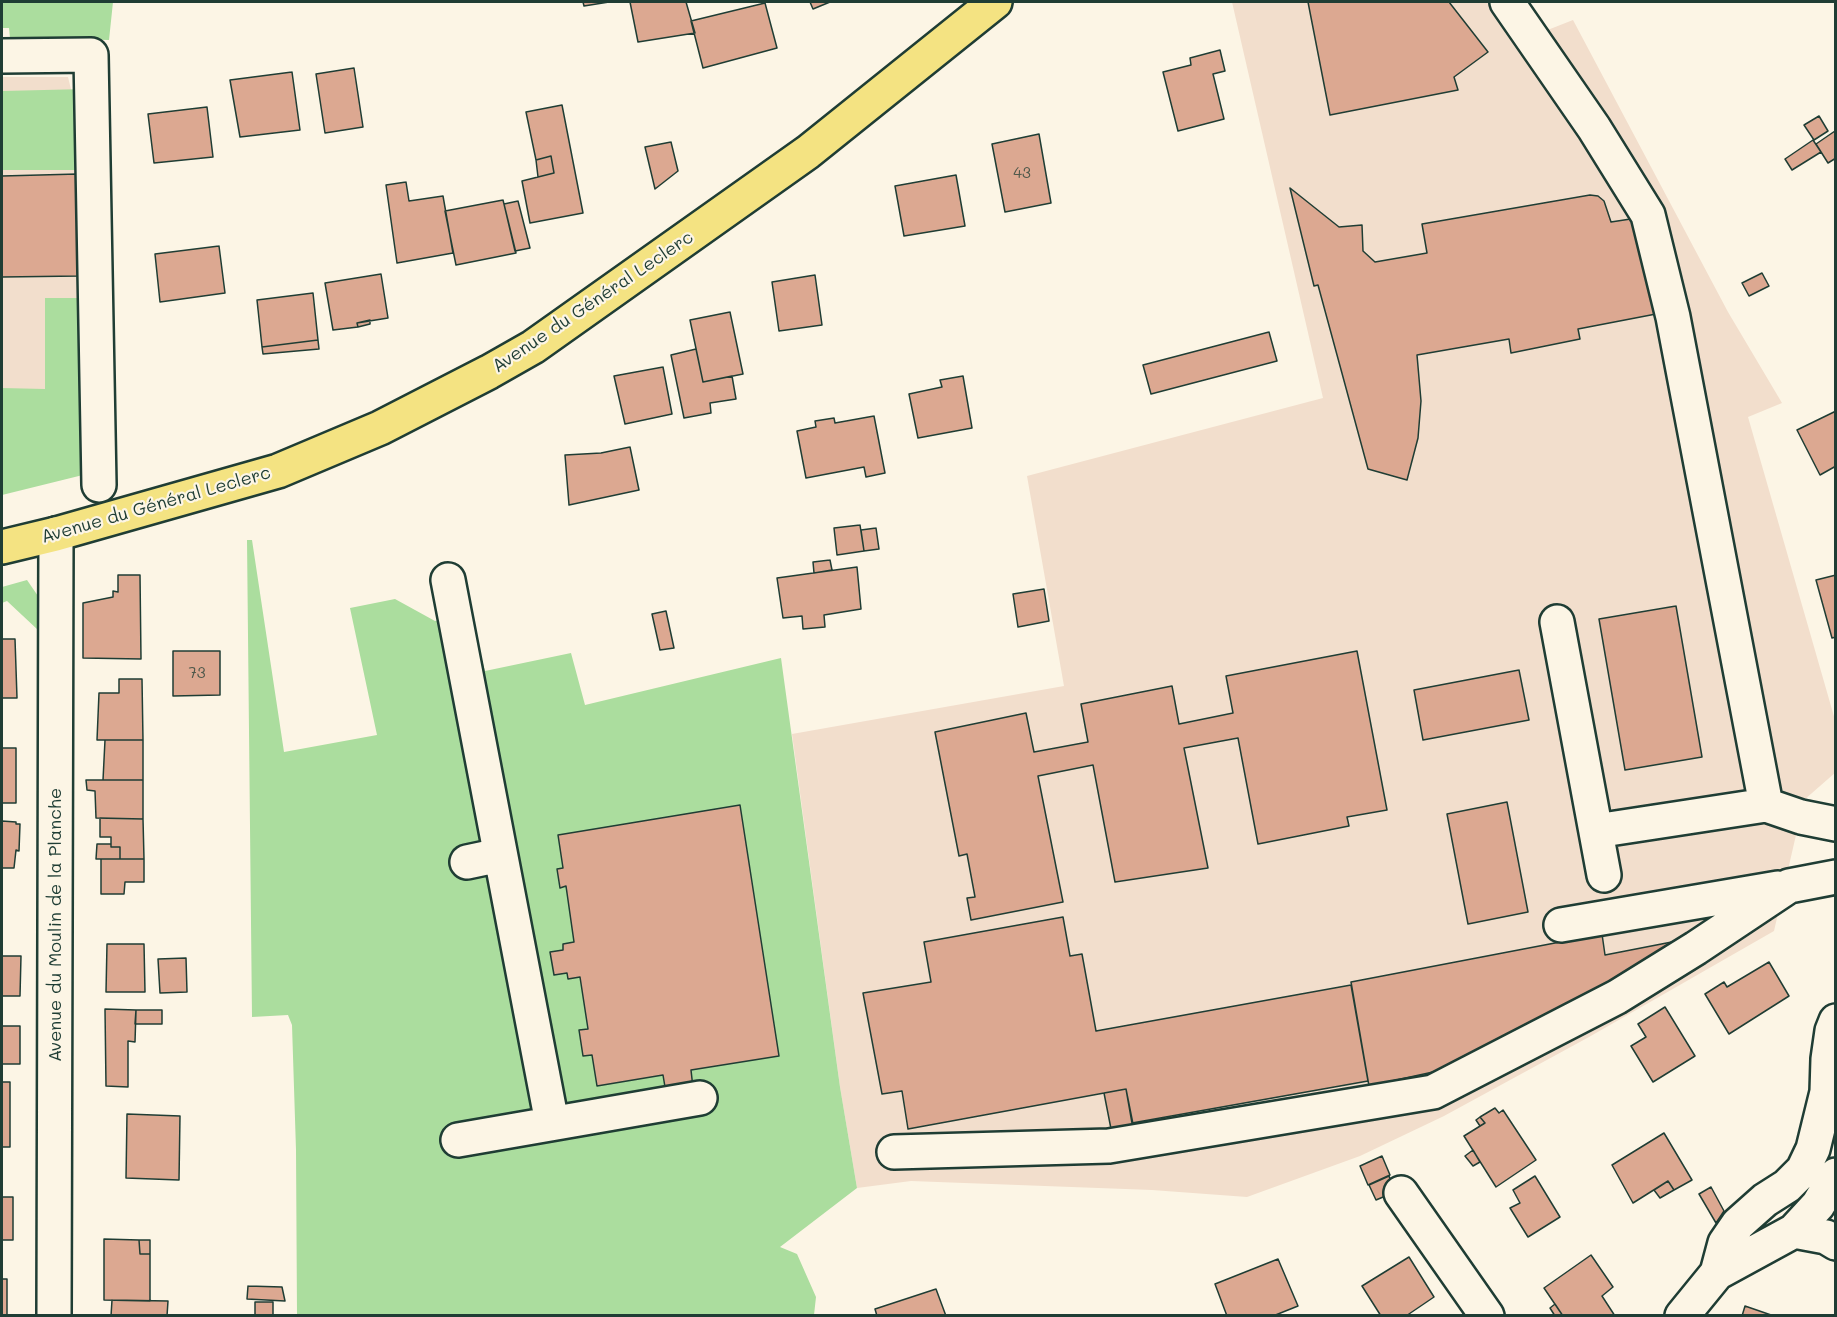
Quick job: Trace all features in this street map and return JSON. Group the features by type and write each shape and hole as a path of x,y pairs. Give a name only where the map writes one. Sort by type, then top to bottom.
{"main road":[{"name":"Avenue du Général Leclerc","path":"2,547 56,534 278,471 380,428 489,372 543,340 808,152 995,2"}],"street":[{"path":"1507,2 1594,128 1648,215 1673,317 1766,806"},
{"path":"2,56 91,55 99,485"},
{"name":"Avenue du Moulin de la Planche","path":"54,1316 56,534"},
{"path":"448,580 552,1123"},
{"path":"1557,622 1604,875"},
{"path":"1596,831 1766,806 1801,817 1836,824"},
{"path":"467,862 500,855"},
{"path":"1561,925 1836,877"},
{"path":"894,1152 1109,1146 1433,1092 1617,997 1789,886"},
{"path":"1717,1273 1725,1243 1738,1224 1765,1200 1787,1186 1803,1170 1813,1149 1827,1092 1828,1059 1832,1031 1836,1021"},
{"path":"458,1140 700,1098"},
{"path":"1787,1186 1802,1183 1833,1184"},
{"path":"1682,1316 1717,1273 1794,1231 1818,1205 1833,1184"},
{"path":"1401,1193 1487,1316"},
{"path":"1794,1231 1826,1237 1836,1243"}],"shaded area":[{"path":"1232,2 1526,2 1540,33 1573,20 1728,312 1782,403 1748,417 1835,720 1836,772 1804,800 1774,931 1589,1037 1444,1116 1360,1156 1247,1197 1152,1190 911,1181 857,1188 840,1087 792,734 1064,686 1027,476 1323,398"},
{"path":"2,77 68,77 84,143 84,298 46,298 46,409 2,411"}],"green space":[{"path":"2,2 113,2 109,40 10,38 9,28 2,28"},
{"path":"86,89 88,170 2,170 2,91"},
{"path":"45,298 84,298 91,473 2,495 2,388 45,389"},
{"path":"247,540 252,540 284,752 377,735 350,608 395,599 435,621 470,616 485,671 571,653 585,705 781,658 840,1087 857,1188 780,1247 797,1254 816,1297 814,1315 297,1315 296,1150 292,1025 288,1015 252,1017"},
{"path":"27,580 38,596 38,630 7,601 2,603 2,587"}],"building":[{"path":"583,2 609,2 584,6"},
{"path":"630,2 686,2 695,33 638,42"},
{"path":"810,2 830,2 813,9"},
{"path":"1308,2 1449,2 1488,52 1454,77 1458,90 1330,115"},
{"path":"765,3 777,48 703,68 691,21"},
{"path":"1220,50 1225,71 1213,74 1224,119 1178,131 1163,72 1191,65 1190,58"},
{"path":"354,68 363,127 325,133 316,74"},
{"path":"292,72 300,130 240,137 230,80"},
{"path":"562,105 583,213 530,223 522,181 554,173 551,156 536,160 526,112"},
{"path":"207,107 213,157 154,163 148,114"},
{"path":"1819,116 1828,131 1814,140 1804,125"},
{"path":"1835,131 1836,158 1828,163 1816,144"},
{"path":"1039,134 1051,203 1005,212 992,144"},
{"path":"1813,140 1821,152 1792,170 1785,159"},
{"path":"671,142 678,171 655,189 645,147"},
{"path":"551,156 554,173 538,177 536,160"},
{"path":"78,174 79,276 2,277 2,176"},
{"path":"956,175 965,226 904,236 895,186"},
{"path":"406,182 409,201 443,196 453,253 397,263 386,185"},
{"path":"1290,188 1339,227 1362,225 1363,251 1375,262 1427,253 1422,224 1590,195 1598,196 1604,201 1611,222 1637,218 1656,314 1578,329 1580,339 1511,353 1509,339 1417,355 1421,401 1418,438 1407,480 1368,469 1318,285 1314,286"},
{"path":"503,200 516,253 456,265 445,211"},
{"path":"518,201 530,248 515,251 504,204"},
{"path":"219,246 225,293 160,302 155,254"},
{"path":"1762,273 1769,286 1749,296 1742,283"},
{"path":"381,274 388,318 357,323 358,327 333,330 325,283"},
{"path":"815,275 822,325 779,331 772,282"},
{"path":"313,293 318,340 262,347 257,300"},
{"path":"730,312 743,374 703,382 690,320"},
{"path":"370,320 370,324 358,327 357,323"},
{"path":"1269,332 1277,361 1151,394 1143,365"},
{"path":"318,340 319,349 263,354 262,347"},
{"path":"696,349 703,382 732,376 736,399 710,403 711,413 684,418 671,355"},
{"path":"663,367 672,414 625,424 614,376"},
{"path":"963,376 972,428 918,438 909,394 942,387 940,380"},
{"path":"1836,411 1836,466 1820,475 1797,430"},
{"path":"874,416 885,473 866,477 864,467 806,478 797,431 816,427 815,421 834,418 835,423"},
{"path":"630,447 639,490 569,505 565,455 601,453"},
{"path":"860,525 864,551 837,555 834,528"},
{"path":"876,528 879,549 864,551 861,530"},
{"path":"830,560 832,570 814,573 813,562"},
{"path":"857,567 861,609 824,615 825,627 803,629 802,616 783,618 777,578"},
{"path":"118,575 140,575 141,659 83,658 83,603 113,597 113,591 118,592"},
{"path":"1836,575 1836,637 1832,638 1816,580"},
{"path":"1044,589 1049,621 1018,627 1013,594"},
{"path":"1676,606 1702,757 1625,770 1599,619"},
{"path":"666,611 674,648 660,650 652,614"},
{"path":"2,639 15,639 17,698 2,698"},
{"path":"173,651 220,651 220,695 173,696"},
{"path":"1357,651 1387,810 1347,817 1349,826 1258,844 1238,738 1184,748 1208,868 1115,882 1093,765 1038,776 1063,902 971,920 967,898 975,897 967,854 959,856 935,732 1026,713 1034,752 1088,742 1081,704 1172,686 1179,724 1233,713 1226,676"},
{"path":"1519,670 1529,720 1423,740 1414,690"},
{"path":"119,679 142,679 143,740 97,740 99,693 119,693"},
{"path":"105,740 143,740 143,780 103,780"},
{"path":"2,748 16,748 16,803 2,803"},
{"path":"86,780 143,780 143,819 96,818 95,791 87,790"},
{"path":"1507,802 1528,912 1468,924 1447,814"},
{"path":"740,805 779,1056 691,1070 693,1088 666,1093 663,1075 597,1086 592,1055 583,1056 579,1030 588,1029 580,977 568,979 567,973 554,975 550,952 563,950 563,944 574,942 566,886 560,888 557,869 563,868 558,835"},
{"path":"100,818 143,819 144,859 120,859 120,847 111,847 111,837 100,837"},
{"path":"2,821 20,824 19,851 16,850 14,868 2,868"},
{"path":"97,844 111,844 111,847 120,847 120,859 96,859"},
{"path":"101,859 144,859 144,882 125,882 124,894 101,894"},
{"path":"1063,917 1070,956 1082,954 1096,1031 1351,985 1368,1081 1132,1123 1126,1089 908,1129 902,1091 882,1094 863,993 931,982 924,942"},
{"path":"1602,934 1605,955 1682,940 1465,1065 1369,1086 1351,982"},
{"path":"107,944 144,944 145,992 106,992"},
{"path":"2,956 21,956 20,996 2,996"},
{"path":"186,958 187,992 160,993 158,959"},
{"path":"1769,962 1789,996 1729,1034 1705,994 1724,982 1727,987"},
{"path":"1665,1007 1695,1056 1653,1082 1631,1046 1646,1037 1638,1024"},
{"path":"105,1009 136,1010 135,1042 128,1041 128,1087 106,1086"},
{"path":"136,1010 162,1010 162,1024 135,1024"},
{"path":"2,1026 20,1026 20,1064 2,1064"},
{"path":"2,1082 10,1082 10,1147 2,1147"},
{"path":"1126,1089 1134,1129 1112,1134 1104,1093"},
{"path":"1495,1108 1499,1113 1503,1110 1536,1160 1496,1187 1464,1136 1485,1123 1480,1117"},
{"path":"127,1114 180,1116 179,1180 126,1178"},
{"path":"1480,1117 1485,1123 1480,1126 1476,1120"},
{"path":"1664,1133 1692,1180 1674,1190 1668,1181 1633,1203 1612,1165"},
{"path":"1473,1150 1480,1162 1473,1166 1465,1156"},
{"path":"1382,1156 1390,1175 1368,1185 1360,1166"},
{"path":"1389,1176 1395,1192 1376,1200 1369,1185"},
{"path":"1535,1176 1560,1217 1528,1237 1510,1208 1520,1203 1513,1190"},
{"path":"1668,1181 1674,1190 1660,1198 1654,1190"},
{"path":"1711,1187 1724,1211 1716,1223 1699,1194"},
{"path":"2,1197 13,1197 13,1240 2,1240"},
{"path":"104,1239 139,1240 140,1254 150,1254 150,1301 104,1300"},
{"path":"139,1240 150,1240 150,1254 140,1254"},
{"path":"1591,1255 1613,1287 1602,1296 1615,1316 1563,1316 1544,1288"},
{"path":"1409,1257 1434,1297 1406,1316 1381,1316 1362,1286"},
{"path":"1278,1259 1298,1306 1273,1316 1227,1316 1215,1284"},
{"path":"2,1279 7,1279 7,1316 2,1316"},
{"path":"248,1286 282,1287 285,1301 247,1299"},
{"path":"936,1289 946,1316 877,1316 875,1309"},
{"path":"112,1300 168,1301 167,1316 111,1316"},
{"path":"255,1302 273,1302 273,1316 255,1316"},
{"path":"1555,1304 1563,1316 1555,1316 1550,1308"},
{"path":"1745,1306 1774,1316 1742,1316"}]}
